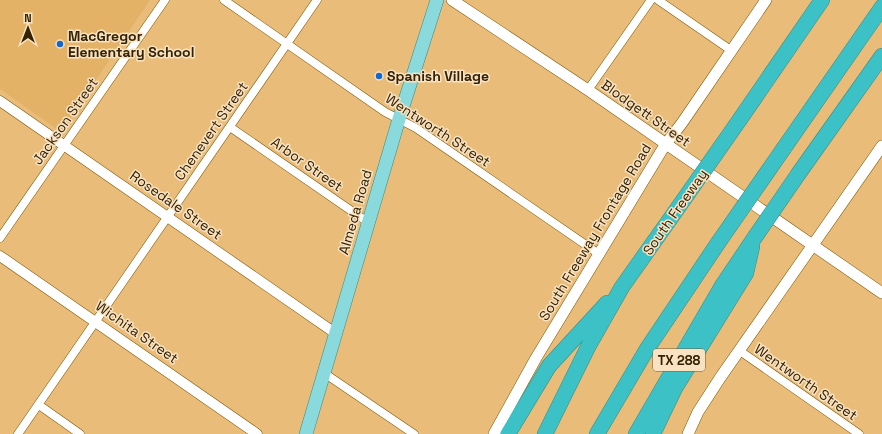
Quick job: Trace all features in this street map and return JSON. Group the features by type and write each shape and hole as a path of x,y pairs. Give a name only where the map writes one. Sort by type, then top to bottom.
{"highway":[{"name":"South Freeway","path":"544,434 589,345 622,287 822,0"},
{"path":"597,434 647,349 718,243 882,7"},
{"name":"TX 288","path":"636,434 740,269 755,237 882,56"},
{"path":"653,434 675,388 740,269"},
{"path":"508,434 549,366 622,287"}],"main road":[{"name":"Almeda Road","path":"306,434 399,119 437,0"},
{"name":"Blodgett Street","path":"452,0 588,90 665,145 814,245 882,293"},
{"name":"South Freeway Frontage Road","path":"494,434 536,358 665,145 682,123 766,0"},
{"path":"688,434 698,412 779,292 881,151"}],"street":[{"name":"Jackson Street","path":"0,238 165,0"},
{"name":"Wentworth Street","path":"224,0 385,112 422,132 599,254"},
{"name":"Chenevert Street","path":"18,434 97,322 317,0"},
{"path":"588,90 651,0"},
{"path":"658,0 732,51"},
{"name":"Rosedale Street","path":"0,101 335,333"},
{"name":"Arbor Street","path":"230,127 369,223"},
{"name":"Wichita Street","path":"0,256 257,434"},
{"name":"Wentworth Street","path":"740,351 859,434"},
{"path":"324,373 414,434"},
{"path":"39,405 80,434"}],"shaded area":[{"name":"MacGregor Elementary School","path":"0,0 150,0 61,132 0,89"}],"place":[{"name":"MacGregor Elementary School","path":"60,44"},
{"name":"Spanish Village","path":"379,76"}]}
